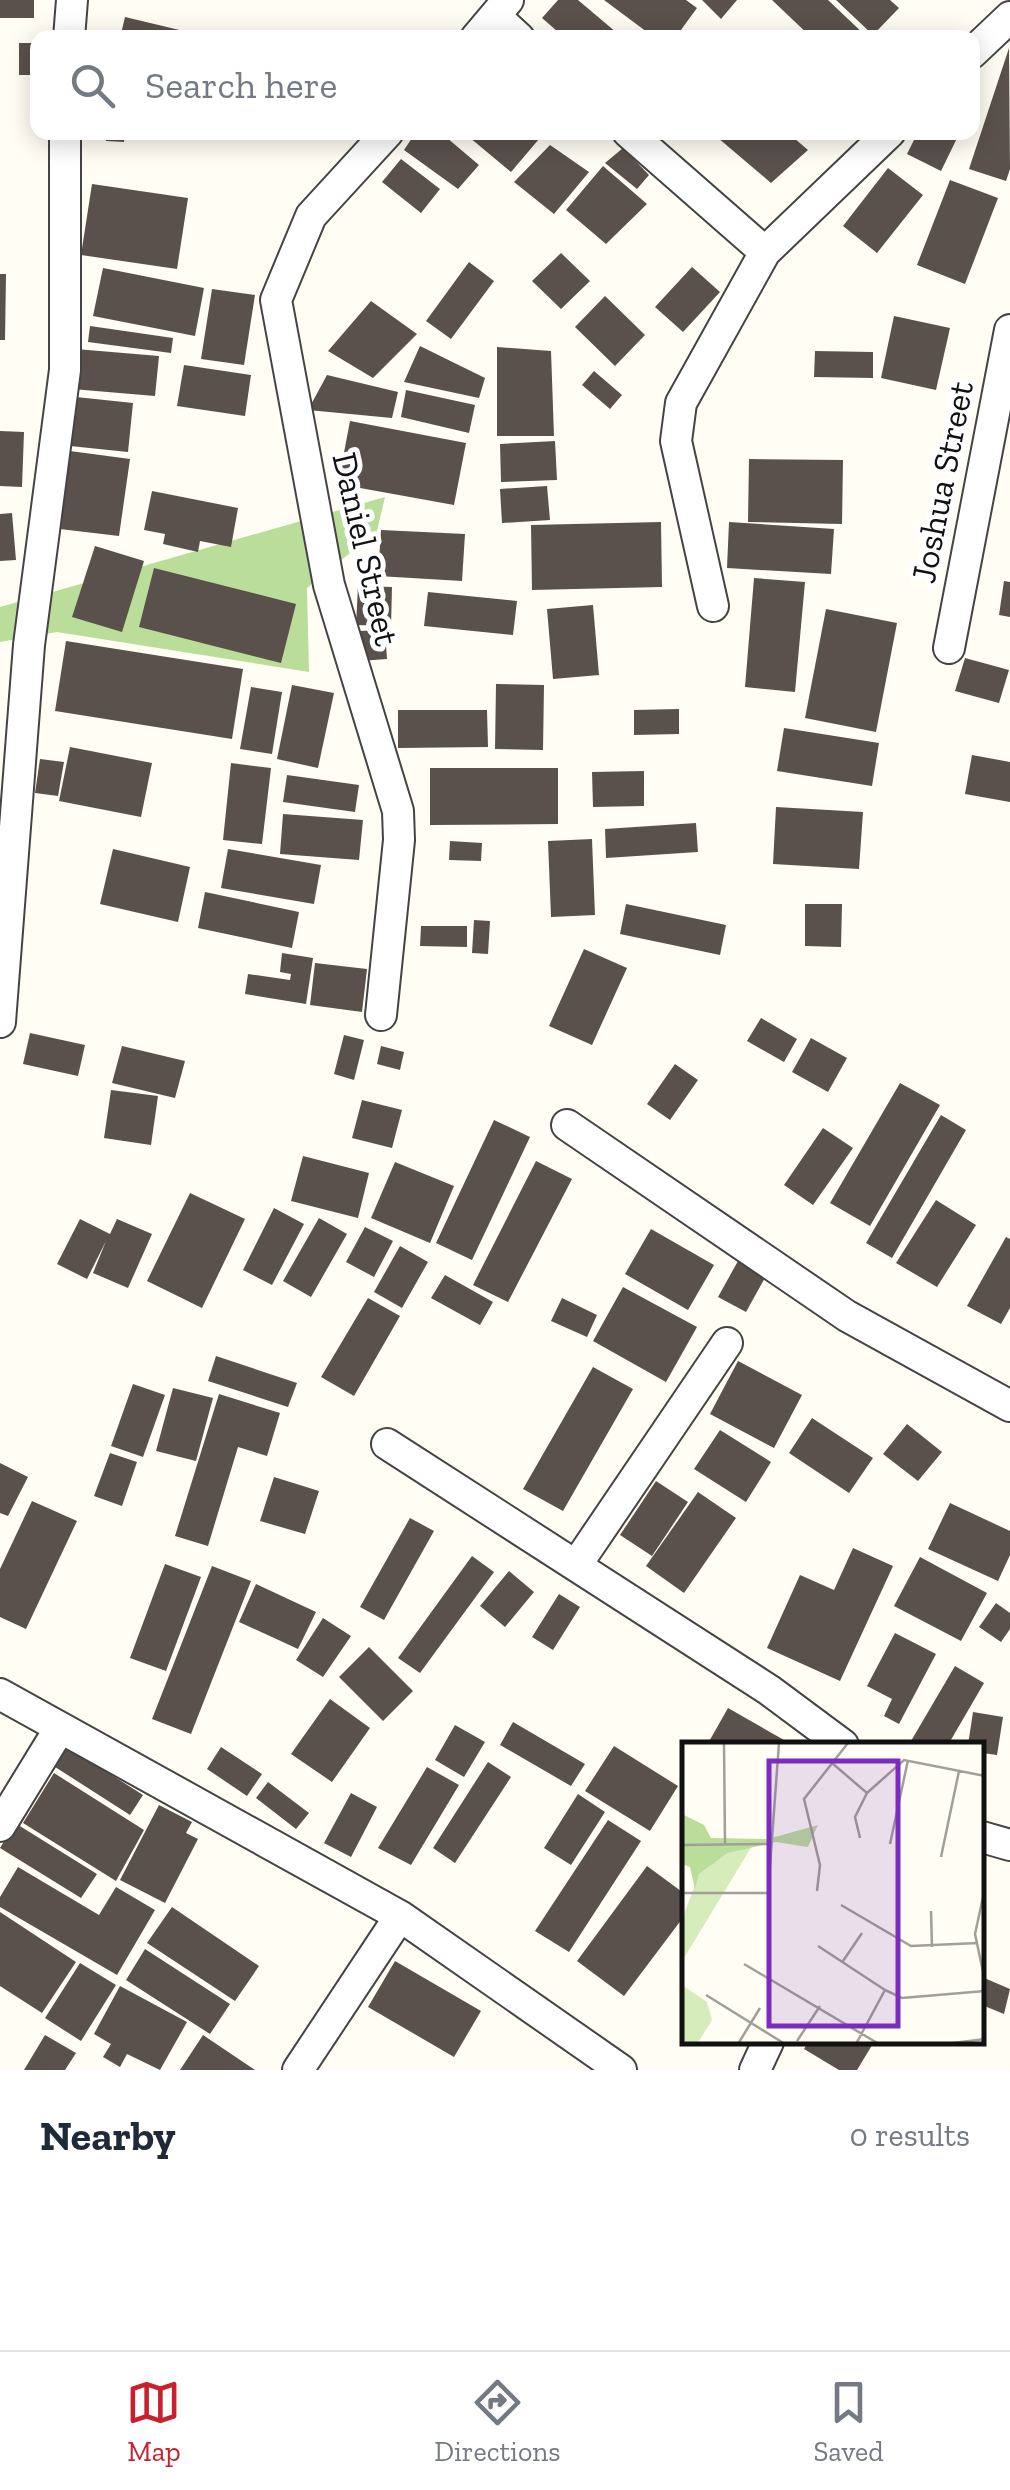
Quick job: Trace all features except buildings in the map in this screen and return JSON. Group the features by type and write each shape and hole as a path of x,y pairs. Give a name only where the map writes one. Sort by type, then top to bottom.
{"street":[{"path":"70,30 72,0"},
{"path":"980,46 1010,18"},
{"path":"0,1022 15,645 65,370 65,140"},
{"name":"Daniel Street","path":"381,140 312,216 276,300 329,585 398,811 399,840 381,1015"},
{"path":"637,140 766,252"},
{"path":"713,606 676,442 682,403 766,252 882,140"},
{"name":"Joshua Street","path":"948,648 1010,330"},
{"path":"567,1126 847,1316 1010,1406"},
{"path":"577,1564 727,1343"},
{"path":"387,1444 769,1690 839,1742"},
{"path":"0,1694 400,1916 621,2070"},
{"path":"0,1826 60,1728"},
{"path":"985,1837 1010,1846"},
{"path":"298,2070 400,1916"},
{"path":"754,2070 766,2045"}],"green space":[{"path":"385,497 377,531 307,588 309,672 57,632 0,642 0,607"}]}
